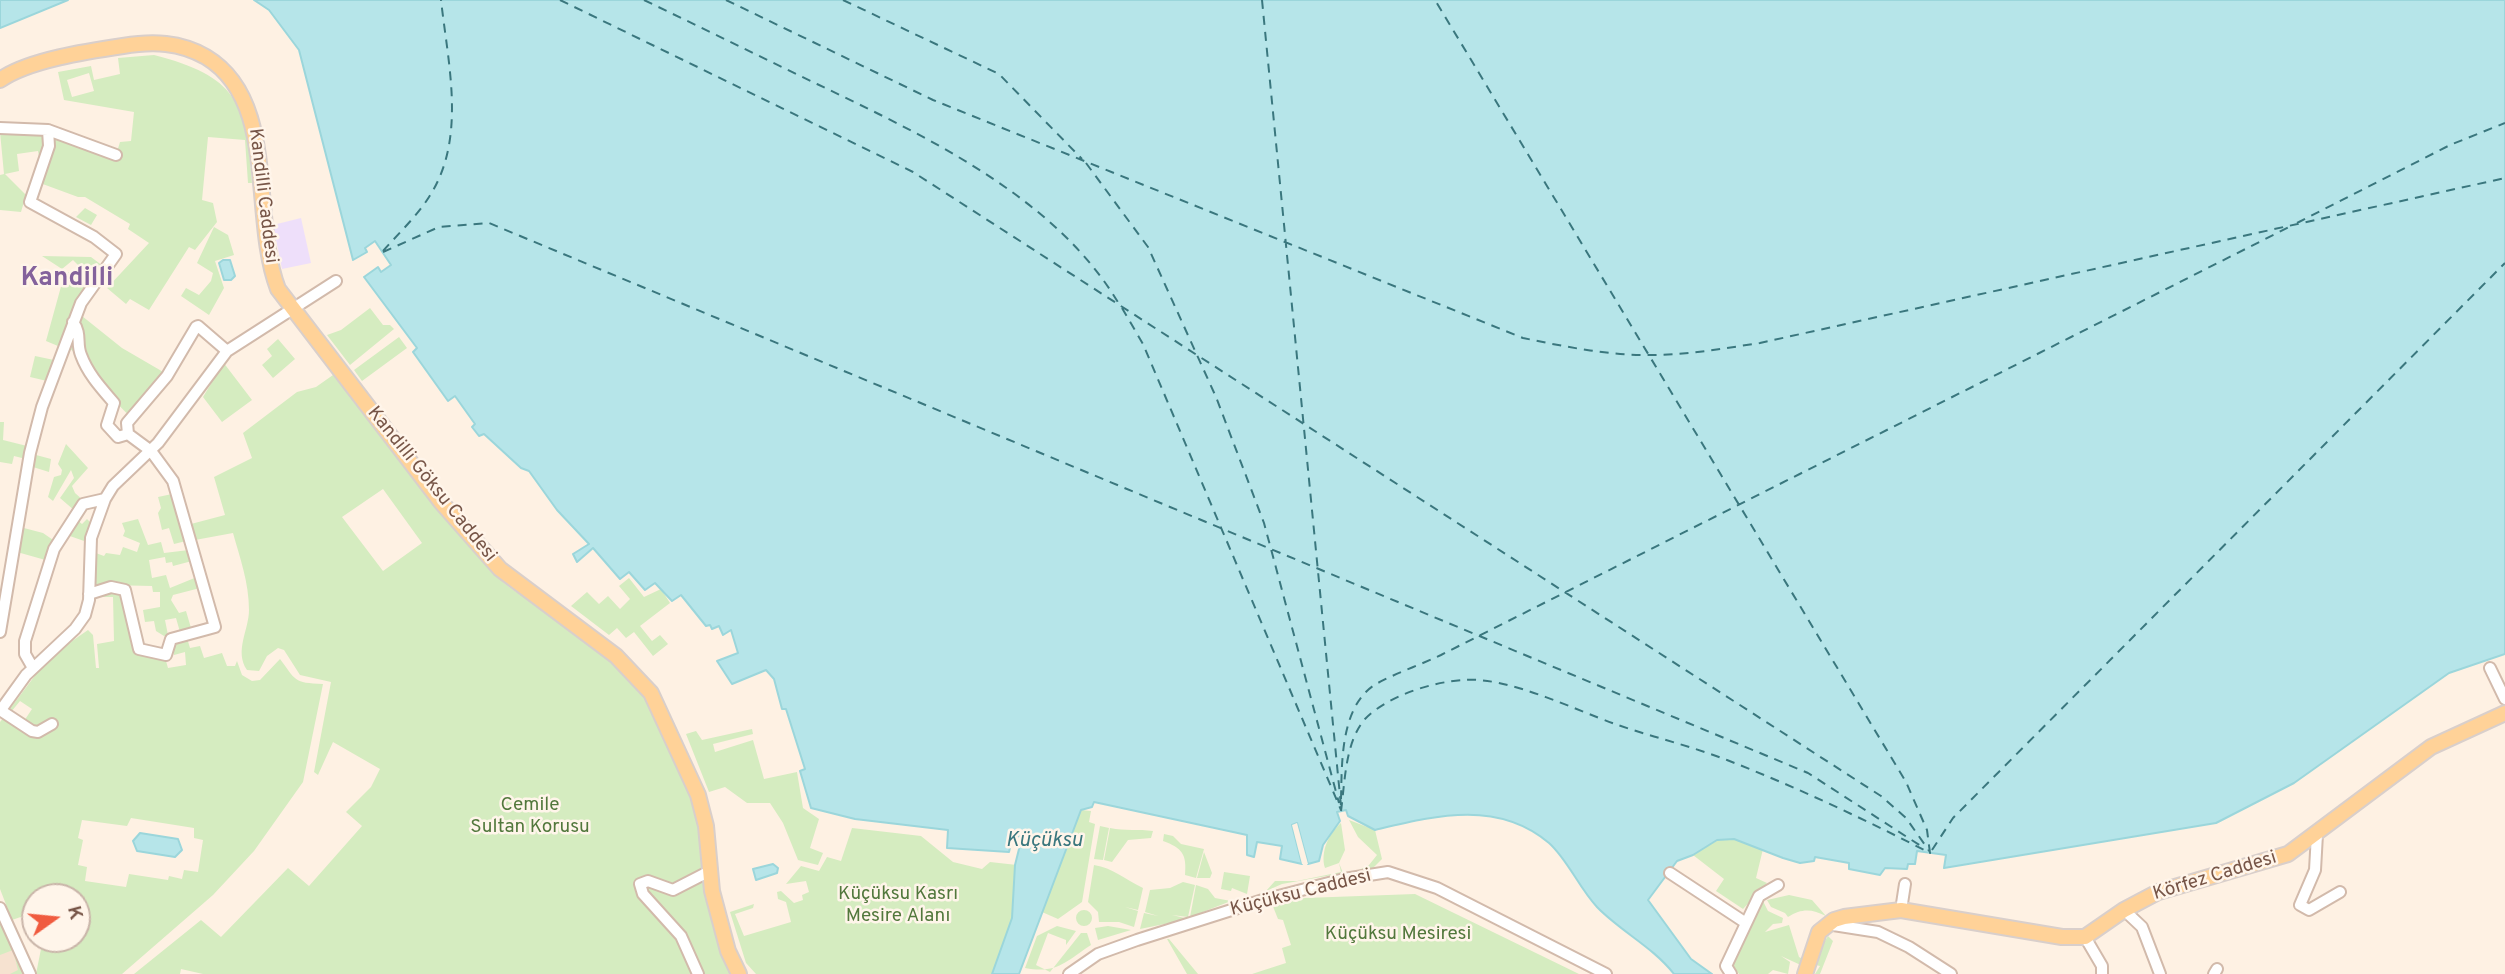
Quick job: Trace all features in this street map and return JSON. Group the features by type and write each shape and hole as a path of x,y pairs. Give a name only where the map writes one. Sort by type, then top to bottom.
{"main road":[{"name":"Kandilli Caddesi","path":"0,80 27,68 111,48 157,42 199,53 223,69 241,92 252,117 266,250 278,289 292,310"},
{"name":"Kandilli Göksu Caddesi","path":"292,310 441,502 507,577 583,629 645,685 669,728 698,795 704,817 710,871 728,951 739,974"},
{"name":"Körfez Caddesi","path":"2085,937 2124,910 2158,892 2288,854 2431,747 2505,713"},
{"path":"1805,974 1819,932 1827,924 1844,917 1901,910 2062,937 2085,937"}],"street":[{"path":"0,128 48,130 116,155"},
{"path":"0,632 36,427 81,303 116,254 94,237 30,202 49,146 48,130"},
{"path":"52,724 38,732 32,731 0,710 33,668 80,624 87,611 89,549 105,499 123,474 151,451 227,351 336,281"},
{"path":"74,322 79,332 78,345 84,363 114,404 107,425 118,437 128,434"},
{"path":"89,594 111,587 125,590 142,652 166,655 171,639 215,627 173,481 151,451 128,434 127,423 167,376 196,327 227,351"},
{"path":"33,668 25,654 24,646 54,549 81,506 105,499"},
{"path":"2490,668 2505,699"},
{"path":"2317,834 2315,870 2300,905 2309,910 2340,892"},
{"path":"698,974 681,936 643,894 640,884 648,881 669,890 710,871"},
{"name":"Küçüksu Caddesi","path":"1069,974 1098,954 1137,940 1263,900 1388,872 1437,888 1606,974"},
{"path":"1670,873 1746,923"},
{"path":"1901,910 1905,884"},
{"path":"1731,974 1726,966 1759,896 1778,885"},
{"path":"0,908 30,974"},
{"path":"2124,910 2141,927 2161,974"},
{"path":"1827,924 1878,932 1903,943 1951,974"},
{"path":"2085,937 2102,965 2102,974"}],"shaded area":[{"path":"301,218 311,263 282,269 273,225"},
{"path":"0,920 26,974 0,974"}],"green space":[{"path":"154,55 182,63 220,83 232,96 240,112 250,155 252,183 248,183 245,140 208,137 202,200 213,203 217,222 195,250 189,247 149,310 130,299 126,304 107,288 149,243 128,229 130,224 85,197 40,183 53,139 59,135 117,152 120,142 131,141 134,112 64,100 58,72 91,66 94,80 120,74 118,58","holes":["89,73 94,91 72,97 67,80"]},
{"path":"0,132 47,134 40,163 38,151 17,154 19,171 5,174 26,195 21,212 0,210 0,175 4,174"},
{"path":"85,208 97,215 91,225 76,217"},
{"path":"214,227 228,235 234,255 215,261 224,288 209,315 181,296 186,288 199,295 211,281 213,273 197,263"},
{"path":"42,256 91,257 103,266 77,302 58,346 46,341 65,272 75,272 78,265 73,260 62,269"},
{"path":"370,308 383,325 390,325 394,329 350,365 327,335 341,330"},
{"path":"82,316 122,348 165,373 130,416 87,364 70,349"},
{"path":"399,337 407,348 362,381 354,370"},
{"path":"278,339 295,359 273,378 262,365 272,356 267,349"},
{"path":"35,356 54,360 47,381 30,377"},
{"path":"223,362 252,400 222,422 203,397 215,377 212,372"},
{"name":"Cemile Sultan Korusu","path":"333,375 496,576 593,643 626,672 642,691 662,726 689,790 699,824 712,919 733,974 203,974 181,969 180,974 134,974 201,920 221,937 288,868 309,886 362,826 346,812 371,787 380,769 333,742 318,775 314,772 331,682 300,675 284,650 278,648 267,656 259,671 247,670 243,663 242,648 249,600 233,533 195,540 191,524 225,515 214,477 252,458 243,433 297,392 316,387","holes":["383,489 422,543 383,571 342,517"]},
{"path":"0,422 4,422 3,440 27,446 26,459 14,456 12,464 0,462"},
{"path":"66,444 88,468 72,486 84,501 75,511 60,498 74,478 71,470 53,501 48,497 54,477 61,475 62,470 58,464"},
{"path":"36,455 51,459 49,472 33,467"},
{"path":"172,494 186,541 174,544 169,528 162,530 158,513 161,508 158,497"},
{"path":"76,519 82,524 87,519 90,522 84,541 67,535"},
{"path":"138,519 148,545 161,542 164,553 189,550 192,561 173,566 172,562 166,563 165,557 149,560 152,578 166,575 170,588 197,577 200,588 173,595 171,600 179,613 186,611 191,628 180,632 176,618 165,620 168,635 164,636 156,631 154,621 145,622 143,610 160,607 160,592 153,592 152,586 108,585 102,589 94,584 93,552 104,556 106,553 120,555 123,547 137,552 140,543 123,536 125,531 122,523"},
{"path":"20,527 43,533 56,542 49,561 17,552"},
{"path":"629,578 644,597 661,589 670,603 640,626 652,641 660,635 668,644 653,656 634,632 626,638 617,628 609,635 571,606 587,592 599,604 608,596 620,609 630,599 619,586"},
{"path":"122,591 137,653 166,661 168,668 186,665 185,652 174,655 172,643 187,638 190,648 200,646 204,658 222,653 227,666 235,666 237,661 242,675 252,681 260,680 280,659 296,679 306,683 323,684 303,782 254,851 213,895 122,974 36,974 40,953 91,953 91,883 21,883 21,917 12,920 0,889 0,722 49,657 88,630 93,635 96,668 99,668 97,644 114,641 113,597 96,597","holes":["20,701 32,709 24,721 11,712","131,818 194,828 194,838 203,840 198,872 184,870 182,879 169,876 168,880 129,874 126,887 85,881 87,867 78,865 83,840 78,838 82,820 127,826"]},
{"path":"752,729 753,734 713,744 715,752 753,740 764,779 797,772 803,808 819,819 810,848 823,853 818,865 798,860 783,823 770,803 747,803 725,787 709,792 686,734 696,731 702,740"},
{"path":"1081,810 1091,811 1089,822 1095,824 1082,902 1058,919 1042,912"},
{"path":"1349,820 1375,830 1382,859 1373,868 1357,871 1369,865 1377,855 1358,837"},
{"path":"1341,823 1345,850 1339,863 1325,868 1324,856 1329,837"},
{"path":"1100,826 1109,828 1103,860 1094,859"},
{"name":"Küçüksu Kasrı Mesire Alanı","path":"852,828 921,836 953,862 982,869 990,862 1017,865 1012,918 992,974 756,974 746,963 730,912 754,904 753,908 735,914 744,936 791,922 786,902 778,899 777,892 781,891 794,903 803,900 802,895 809,892 806,881 786,884 801,866 819,871 827,857 841,861"},
{"path":"1110,828 1153,831 1151,838 1128,840 1112,862 1104,860"},
{"path":"1164,834 1173,836 1181,844 1204,849 1196,878 1185,875 1182,853 1175,846 1163,841"},
{"path":"1734,839 1763,849 1756,878 1767,883 1743,909 1716,891 1724,879 1693,855 1718,840"},
{"path":"1204,852 1212,873 1210,878 1197,878"},
{"path":"1339,863 1343,873 1282,884 1266,891 1275,881 1297,881 1341,872"},
{"path":"1094,865 1113,871 1143,888 1138,910 1125,907 1138,911 1134,927 1119,922 1099,922 1098,912 1088,902"},
{"path":"1224,872 1250,876 1247,894 1232,888 1231,891 1221,889"},
{"path":"1183,882 1195,885 1188,917 1172,915 1189,919 1140,929 1144,913 1158,916 1145,912 1150,890 1170,888"},
{"path":"1196,885 1208,889 1215,898 1231,901 1190,917"},
{"name":"Küçüksu Mesiresi","path":"1415,894 1579,974 1252,974 1286,963 1282,948 1291,945 1283,920 1278,919 1272,904 1305,898"},
{"path":"1789,895 1812,900 1826,916 1807,911 1788,917 1771,907 1767,900"},
{"path":"1763,901 1768,911 1783,918 1782,923 1773,924 1765,932 1789,925 1799,957 1807,961 1805,967 1781,956 1790,962 1788,974 1773,970 1768,974 1739,974 1733,965"},
{"path":"1084,910 1090,912 1090,924 1084,926 1078,924 1076,918 1078,912"},
{"path":"0,920 26,974 10,974 18,970 13,950 0,955"},
{"path":"1057,926 1076,931 1066,945 1066,940 1048,933 1036,965 1045,969 1025,968 1037,936"},
{"path":"1108,926 1131,930 1098,940 1095,928"},
{"path":"1081,933 1087,933 1091,945 1053,968"},
{"path":"1828,936 1833,941 1820,974 1815,974 1820,966 1811,964"},
{"path":"1169,939 1198,974 1187,974"}],"water":[{"path":"0,0 68,0 0,28"},
{"name":"Küçüksu","path":"254,0 2505,0 2505,654 2449,673 2294,783 2216,823 1944,868 1946,855 1917,851 1915,864 1908,864 1907,869 1885,868 1880,875 1849,869 1849,863 1815,857 1814,861 1800,863 1734,839 1717,840 1693,855 1677,861 1648,900 1691,959 1712,974 1674,974 1666,964 1597,907 1549,843 1529,829 1508,820 1487,816 1442,816 1375,830 1348,816 1346,810 1337,812 1340,821 1323,845 1319,861 1308,864 1297,823 1292,825 1302,864 1280,859 1282,846 1257,842 1254,857 1247,855 1247,835 1094,802 1092,807 1081,810 1019,974 992,974 1012,918 1015,865 1022,837 1013,835 1009,852 947,848 948,830 855,819 811,808 800,771 805,769 786,709 782,709 774,679 766,670 732,684 717,661 738,653 731,630 723,635 719,626 712,629 710,625 706,626 681,595 672,601 655,583 645,590 629,572 620,579 593,548 577,562 573,554 589,544 557,510 529,471 521,468 484,434 479,436 472,427 475,424 455,396 448,401 413,352 417,348 364,277 378,267 381,272 391,265 375,241 365,248 367,252 353,260 299,50 269,10"},
{"path":"230,260 235,276 231,280 224,280 219,263"},
{"path":"140,833 178,839 182,850 175,857 137,851 133,841"},
{"path":"773,864 778,868 777,873 756,880 753,869"}],"pier":[{"path":"1297,823 1308,864 1302,864 1292,825"}],"ferry route":[{"path":"383,251 429,197 441,175 448,151 452,101 441,0"},
{"path":"560,0 913,172 1881,796 1906,818 1930,852"},
{"path":"644,0 901,125 985,173 1024,201 1060,232 1092,266 1119,304"},
{"path":"726,0 933,100 1523,338 1611,353 1671,354 1760,343 2505,178"},
{"path":"843,0 999,74 1082,159"},
{"path":"1262,0 1341,806"},
{"path":"1341,811 1353,739 1365,719 1385,703 1424,687 1451,681 1480,680 1519,688 1615,724 1727,760 1830,804 1930,853 1927,830 1906,782 1435,0"},
{"path":"2297,223 2450,145 2505,123"},
{"path":"1086,163 1148,247 1216,397 1264,523 1339,803"},
{"path":"383,252 439,227 489,223 1808,773 1924,848"},
{"path":"1341,799 1343,753 1349,721 1355,706 1376,684 1441,655 2289,227"},
{"path":"1932,850 1953,818 2505,263"},
{"path":"1122,308 1143,344 1341,810"}],"district":[{"name":"Kandilli","path":"67,280"}]}
